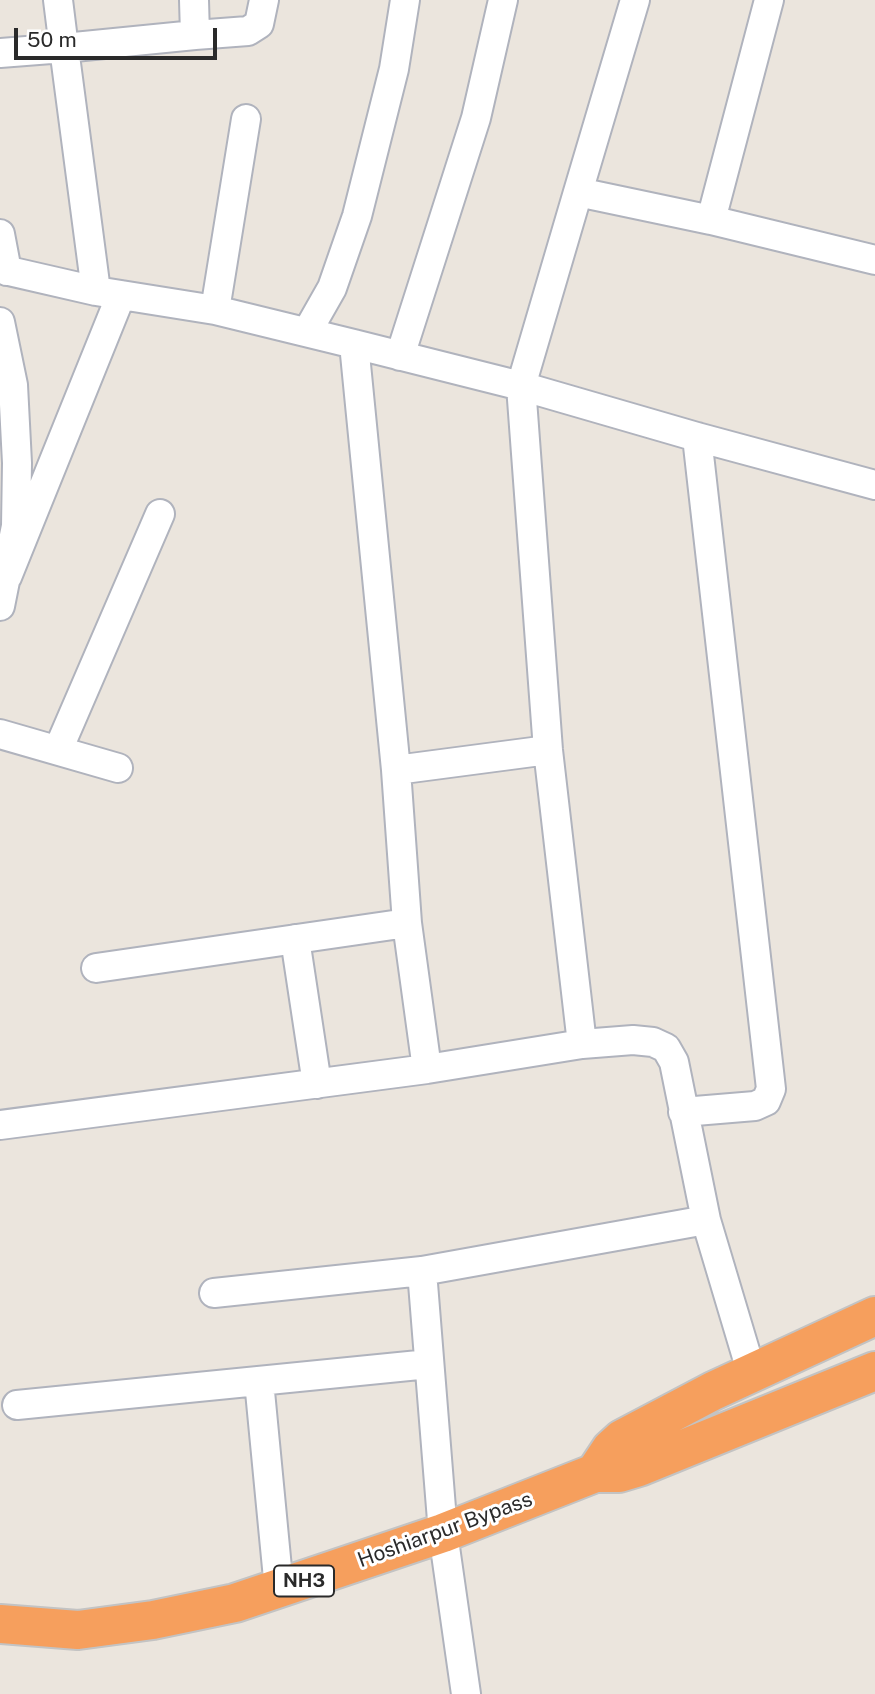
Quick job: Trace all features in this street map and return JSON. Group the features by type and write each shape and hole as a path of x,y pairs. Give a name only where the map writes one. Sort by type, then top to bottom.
{"highway":[{"path":"594,1474 611,1449 622,1439 713,1391 875,1316"},
{"name":"Hoshiarpur Bypass","path":"0,1624 78,1630 235,1603 443,1534 594,1474 619,1473 639,1467 875,1371"}],"street":[{"path":"3,577 108,293 64,48 58,0"},
{"path":"194,0 195,35"},
{"path":"0,53 248,31 259,24 264,0"},
{"path":"307,332 332,288 357,216 394,69 405,0"},
{"path":"400,356 476,118 503,0"},
{"path":"582,1044 548,750 521,386 635,0"},
{"path":"710,220 769,0"},
{"path":"215,310 246,119"},
{"path":"578,192 710,220 875,260"},
{"path":"0,234 3,270 108,293 215,310 307,332 521,386 875,485"},
{"path":"0,322 13,385 17,463 16,526 3,577 0,606"},
{"path":"354,344 396,771 407,923 427,1069"},
{"path":"683,1112 755,1106 766,1101 771,1089 697,437"},
{"path":"58,750 160,514"},
{"path":"0,734 118,768"},
{"path":"396,771 548,750"},
{"path":"96,968 407,923"},
{"path":"295,939 317,1084"},
{"path":"0,1125 427,1069 582,1044 633,1040 653,1042 666,1048 674,1062 706,1220 752,1374"},
{"path":"214,1293 422,1270 706,1220"},
{"path":"422,1270 443,1534 466,1694"},
{"path":"18,1405 429,1364"},
{"path":"259,1381 279,1589"}]}
